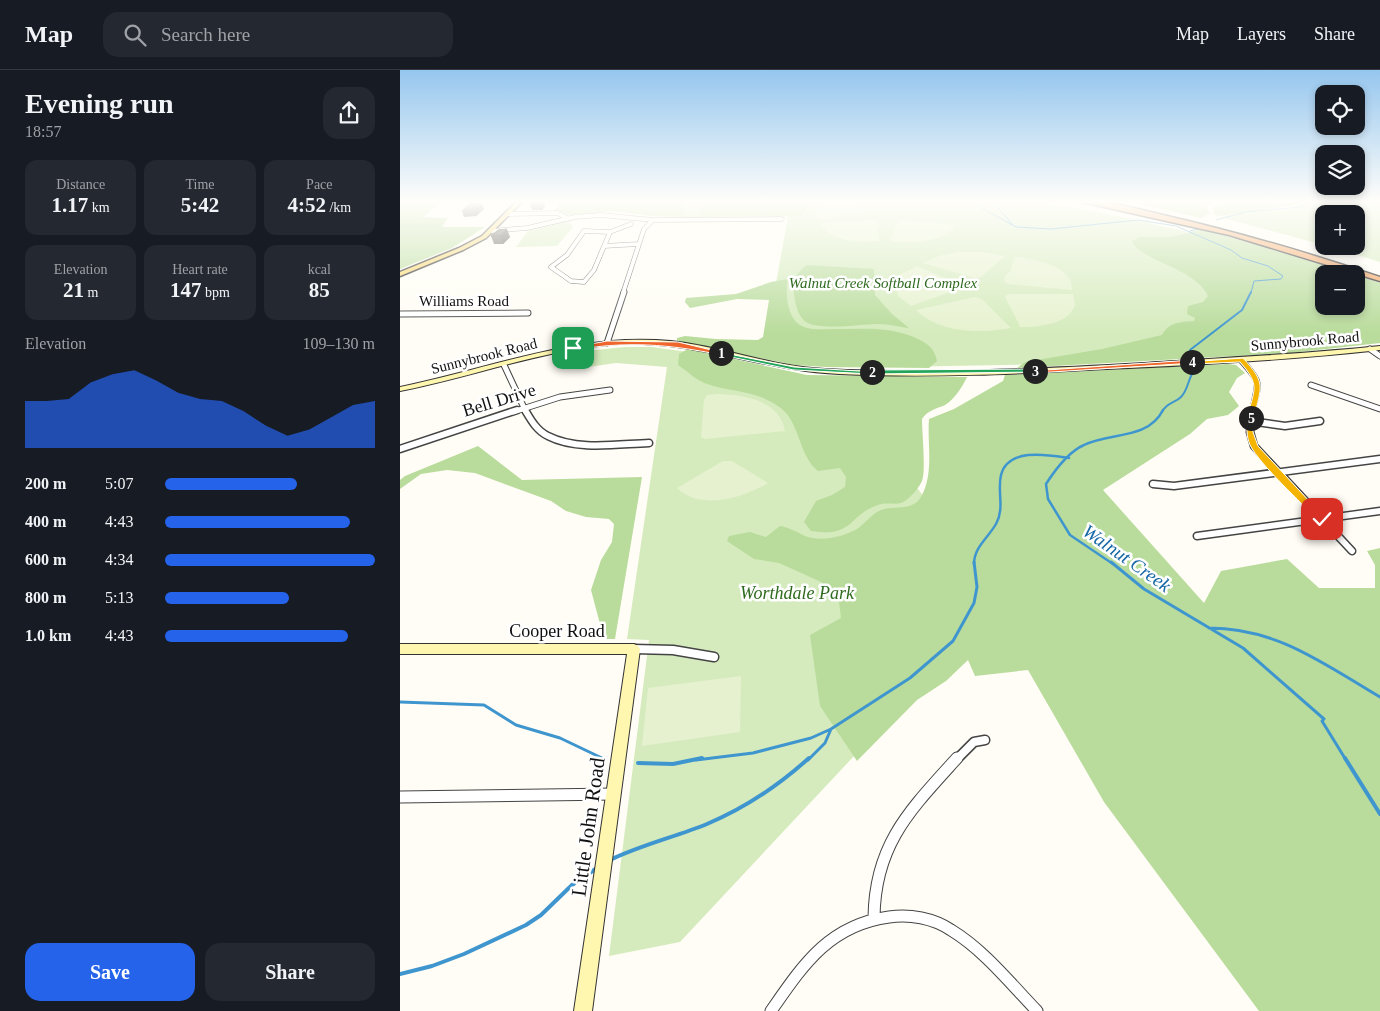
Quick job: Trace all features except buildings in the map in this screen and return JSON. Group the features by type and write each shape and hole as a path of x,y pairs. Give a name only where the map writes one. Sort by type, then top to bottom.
{"highway":[{"path":"1273,245 1380,279"},
{"path":"1286,245 1380,273"}],"main road":[{"path":"400,274 468,245"},
{"name":"Sunnybrook Road","path":"400,389 554,352 607,343 678,344 766,364 818,371 1020,372 1241,360 1376,349"},
{"name":"Cooper Road","path":"400,649 634,649"},
{"name":"Little John Road","path":"583,1011 634,649"}],"street":[{"path":"575,245 567,256 551,267 571,281 584,282 594,270 604,246 622,245"},
{"path":"607,343 638,245"},
{"name":"Williams Road","path":"400,314 528,313"},
{"path":"1376,349 1380,356"},
{"path":"1241,360 1255,375 1259,384 1250,421 1250,432 1254,446 1277,473 1352,551"},
{"path":"504,365 525,408 540,432 554,438 597,444 649,443"},
{"path":"1312,385 1380,409"},
{"name":"Bell Drive","path":"400,449 560,397 610,390"},
{"path":"1250,421 1285,426 1320,421"},
{"path":"1153,484 1174,486 1380,459"},
{"path":"1197,536 1380,511"},
{"name":"Cooper Road","path":"634,649 673,650 714,657"},
{"path":"874,917 872,900 876,874 887,845 912,810 967,747 974,742 985,740"},
{"path":"400,797 614,794"},
{"path":"771,1011 816,950 852,925 874,917 924,918 951,930 991,963 1037,1011"}],"green space":[{"path":"400,245 457,245 452,248 400,269"},
{"path":"518,245 558,245 557,246 516,247"},
{"name":"Walnut Creek Softball Complex","path":"783,245 1183,245 1230,319 1052,364 892,367 765,343"},
{"path":"1135,245 1256,245 1324,265 1315,265 1315,315 1365,315 1365,278 1380,283 1380,343 1290,353 1017,368 1025,362 1102,349 1162,335 1172,325 1180,322 1194,321 1195,318 1187,314 1188,306 1203,302 1208,296 1201,286 1180,271 1145,254"},
{"path":"1365,245 1380,245 1380,262 1358,255 1365,255"},
{"path":"957,252 982,252 1005,256 981,277 974,278 923,263 939,256"},
{"path":"1015,257 1032,259 1059,269 1071,281 1072,290 1008,284 1004,281 1006,274 1010,272"},
{"path":"807,265 874,269 875,295 892,314 909,328 887,324 821,326 806,322 797,310 794,289 797,274"},
{"path":"917,266 961,285 961,288 911,306 898,296 894,284 901,274"},
{"path":"788,279 788,304 792,316 800,325 817,329 867,329 898,332 925,343 933,351 937,361 929,368 795,365 677,342 677,338 685,336 758,340 763,337 769,300 737,299 690,308 685,302 686,298 736,294 771,282"},
{"path":"1009,294 1073,294 1075,305 1066,317 1059,321 1043,325 1020,327 1005,296"},
{"path":"975,297 982,299 1011,328 986,331 960,330 925,318 916,310"},
{"name":"Worthdale Park","path":"625,347 652,347 688,352 907,474 1000,600 680,942 609,956 649,640 627,639 667,367 616,363 588,367 586,351"},
{"path":"688,349 807,375 967,377 952,400 930,412 922,419 923,476 921,484 910,497 901,503 881,504 868,509 843,528 835,531 811,531 804,522 816,501 832,495 845,487 846,477 840,468 818,471 807,457 788,415 773,403 755,395 703,383 678,365 679,354"},
{"path":"1236,365 1245,373 1237,378 1229,392 1239,406 1228,415 1207,419 1190,434 1103,490 1204,603 1221,571 1287,559 1319,588 1375,588 1375,565 1367,551 1380,548 1380,1011 1259,1011 1104,802 1028,670 975,676 968,660 946,681 917,700 857,761 820,706 810,635 841,618 839,602 821,582 779,563 754,559 727,541 729,536 750,532 766,537 780,526 811,538 832,538 857,529 881,510 914,504 922,495 928,477 929,419 954,409 1003,381 1005,375"},
{"path":"707,395 739,396 759,401 776,412 782,421 785,431 705,439 701,437 704,400"},
{"path":"478,446 522,480 642,477 615,639 604,639 591,590 601,560 612,542 614,524 609,519 586,517 566,511 551,501 475,473 447,470 421,474 400,489 400,480 405,476"},
{"path":"723,461 732,461 768,483 747,493 722,500 698,499 687,495 677,488"},
{"path":"741,676 740,732 642,746 648,688"}],"waterway":[{"path":"1219,245 1242,258 1268,266 1283,276 1281,279 1254,281 1251,293"},
{"name":"Walnut Creek","path":"1162,412 1184,394 1191,375 1196,368 1190,350 1242,310 1251,292"},
{"name":"Walnut Creek","path":"1067,458 1078,448 1094,441 1138,431 1156,420 1163,410"},
{"path":"974,563 976,553 999,518 1000,481 1005,466 1012,460 1030,455 1067,458"},
{"name":"Walnut Creek","path":"1067,458 1046,484 1048,499 1070,535 1113,564"},
{"name":"Walnut Creek","path":"1111,562 1144,589 1210,628"},
{"path":"831,729 910,678 953,641 974,603 977,587 974,563"},
{"path":"1210,628 1257,634 1278,641 1299,650 1380,697"},
{"name":"Walnut Creek","path":"1210,628 1243,648 1324,719 1322,721 1346,760"},
{"path":"400,702 484,705 516,725 560,738 604,759"},
{"path":"696,760 753,753 811,738 831,729"},
{"path":"808,760 825,743 831,729"},
{"path":"638,763 673,764 702,758"},
{"path":"610,860 707,824 735,811 773,787 809,758"},
{"name":"Walnut Creek","path":"1345,758 1380,814"},
{"path":"400,974 432,966 464,954 526,925 541,915 572,885 597,868"}],"route":[{"path":"573,348 607,343 656,342 678,344 794,369 848,372 1020,372 1241,360 1255,375 1259,384 1250,421 1250,432 1254,446 1263,458 1322,519"}]}
